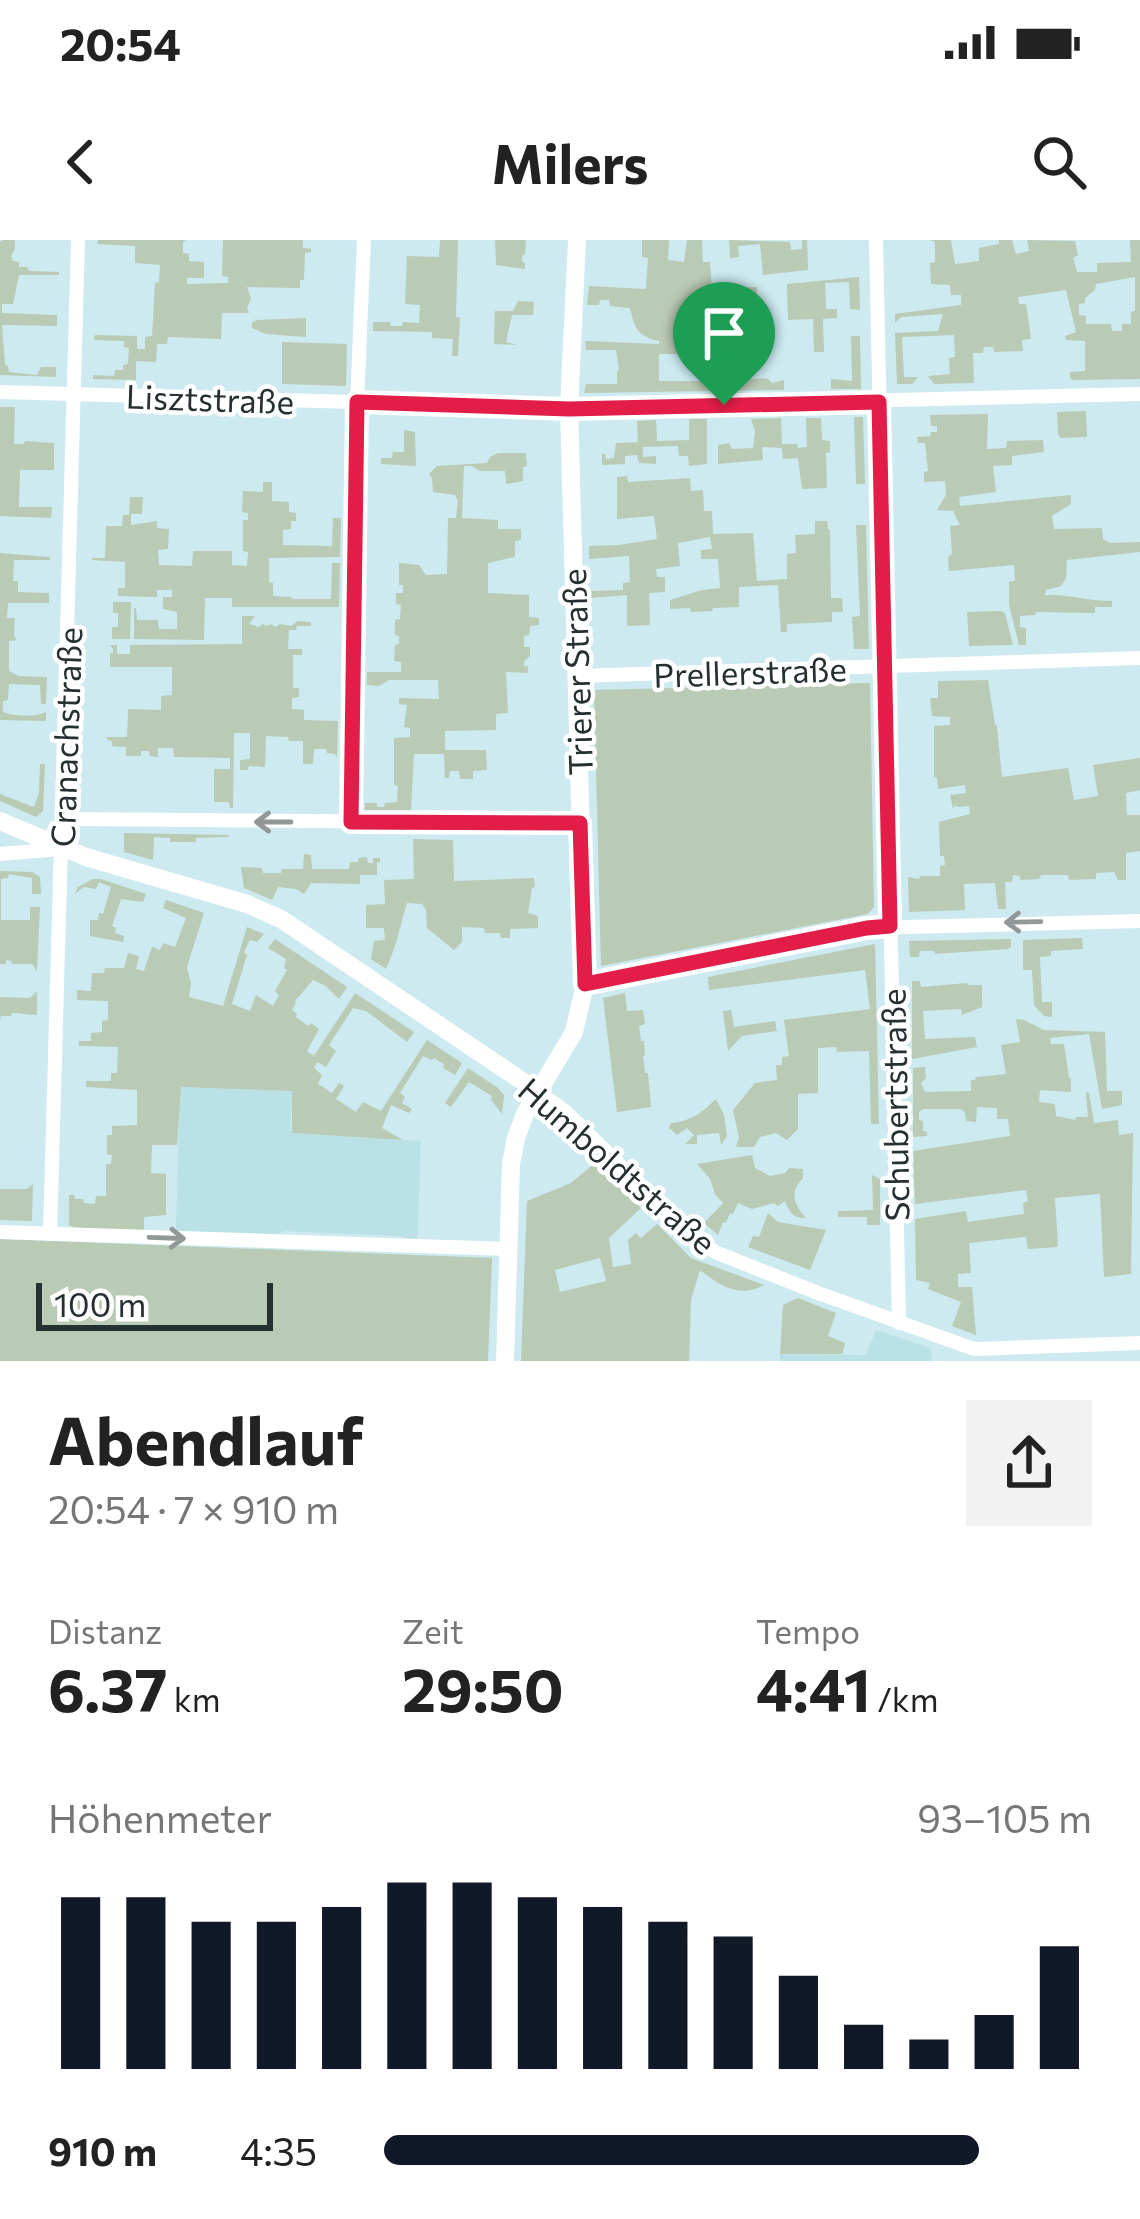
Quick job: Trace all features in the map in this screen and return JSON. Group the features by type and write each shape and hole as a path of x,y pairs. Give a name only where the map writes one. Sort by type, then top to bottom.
{"street":[{"name":"Cranachstraße","path":"50,1234 78,240"},
{"path":"351,822 364,240"},
{"name":"Trierer Straße","path":"506,1361 511,1164 516,1138 537,1091 574,1032 585,984 569,409 577,240"},
{"name":"Schubertstraße","path":"876,240 899,1323"},
{"name":"Lisztstraße","path":"0,392 569,409 1140,394"},
{"name":"Prellerstraße","path":"577,676 1140,658"},
{"path":"63,819 580,823"},
{"name":"Humboldtstraße","path":"0,821 63,849 281,919 565,1111 693,1237 715,1252 974,1349 1140,1343"},
{"path":"0,854 63,849"},
{"path":"585,984 867,928 1140,921"},
{"path":"0,1232 508,1249"}],"shaded area":[{"path":"180,1087 293,1091 292,1133 421,1141 417,1244 400,1236 176,1231"},
{"path":"876,1330 930,1348 932,1361 780,1361 780,1354 866,1355"}],"green space":[{"path":"3,240 15,240 11,256 19,267 59,272 19,275 13,304 2,304 2,313 57,315 57,326 2,325 5,365 9,372 37,375 41,367 56,367 56,377 0,375"},
{"path":"98,240 186,240 183,253 189,254 189,261 204,262 204,278 187,278 187,284 228,283 228,277 222,276 223,240 303,240 303,248 311,252 305,253 300,288 247,287 249,313 222,313 221,339 168,337 167,344 157,344 156,362 136,361 136,380 93,379 93,375 114,376 115,370 123,370 129,348 124,341 94,340 95,335 137,336 137,349 145,349 145,337 152,336 160,265 135,263 135,246 97,244"},
{"path":"440,240 458,240 458,356 452,356 453,339 432,338 432,332 373,331 373,322 390,322 391,326 419,323 420,305 405,304 407,256 439,257"},
{"path":"495,240 526,240 525,269 496,265"},
{"path":"642,240 669,240 668,260 684,262 687,240 702,240 712,289 757,287 757,348 746,348 746,332 730,332 730,380 784,380 784,390 584,393 586,384 617,384 619,370 616,350 586,350 585,341 659,344 638,330 630,308 610,306 609,300 587,305 589,286 646,289 648,258 642,257","holes":["679,348 686,348 686,354 695,354 695,348 719,348 719,381 659,381 659,354 678,354"]},
{"path":"729,240 790,242 791,250 802,249 802,240 807,240 808,270 763,275 760,244 738,246 739,257 730,258"},
{"path":"930,240 951,240 955,264 979,261 979,248 999,244 999,240 1012,240 1016,254 1029,251 1027,240 1075,241 1077,272 1097,272 1097,263 1131,262 1130,240 1140,240 1140,379 1070,378 1070,372 1085,371 1085,341 1066,340 1065,336 1076,332 1066,290 1018,297 1019,304 1026,304 1031,339 1022,340 1023,351 994,352 993,347 984,347 983,353 973,353 974,383 934,384 928,376 950,374 954,335 902,337 904,377 918,377 912,384 897,384 895,333 938,331 943,314 901,317 895,323 895,314 961,305 961,295 951,295 950,285 931,284 935,242","holes":["1135,277 1131,324 1112,331 1111,324 1086,324 1086,316 1079,315 1079,304 1085,303 1096,284"]},
{"path":"859,277 860,310 850,309 849,282 825,283 826,309 837,309 837,318 823,319 824,352 814,352 813,319 788,320 787,284"},
{"path":"518,301 534,302 533,315 512,315 506,342 517,345 494,344 495,311 513,311"},
{"path":"306,318 306,337 266,334 252,328 257,320"},
{"path":"851,336 860,336 861,389 831,389 831,379 852,381"},
{"path":"282,342 347,344 346,386 282,384"},
{"path":"0,407 15,407 14,444 54,443 54,470 20,470 19,507 52,507 51,518 0,516"},
{"path":"1086,411 1087,437 1061,438 1057,412"},
{"path":"988,414 987,449 1006,448 1007,441 1043,440 1044,452 1012,456 1012,465 993,466 996,492 959,497 960,506 1071,495 1071,504 1052,516 1054,529 1102,528 1103,539 1110,543 1140,542 1140,552 1067,560 1061,586 1046,590 1045,595 1112,601 1112,607 1095,607 1095,613 1020,616 1026,645 1019,645 1009,605 1014,565 949,571 950,526 960,525 953,511 937,510 946,495 945,481 924,482 928,471 925,443 918,443 917,437 937,432 930,415"},
{"path":"854,417 863,417 865,484 856,484"},
{"path":"781,418 782,444 797,444 798,448 807,447 806,418 821,418 822,440 830,441 827,488 802,489 798,458 783,459 782,448 762,447 763,460 718,464 718,445 753,448 751,419"},
{"path":"689,419 707,419 707,464 689,466 688,456 679,456 678,446 643,447 643,457 656,456 656,464 639,463 637,455 625,456 625,464 602,465 602,454 614,458 616,443 638,442 637,421 656,420 657,441 689,440"},
{"path":"404,430 415,432 416,466 381,464 381,458 404,452"},
{"path":"498,453 526,453 523,481 506,484 505,471 464,466 462,518 498,520 498,529 521,529 515,557 488,563 488,593 529,595 529,617 539,618 539,625 530,626 529,635 524,636 524,647 530,647 524,661 528,673 506,672 508,713 496,714 496,730 445,731 445,750 486,750 487,770 473,771 473,779 460,779 459,771 450,771 445,778 444,754 414,754 411,811 365,811 365,803 384,807 397,802 394,738 410,737 410,728 404,727 407,705 399,704 399,698 439,699 438,680 367,685 367,672 401,672 401,662 394,661 399,644 395,620 400,619 401,605 396,604 396,593 403,593 399,563 419,565 426,575 447,574 448,518 456,518 458,501 455,495 433,492 429,474 437,466 487,463"},
{"path":"627,476 628,482 690,478 691,491 703,490 704,511 712,511 713,534 753,533 757,581 787,579 787,554 796,553 795,535 815,534 815,521 827,521 831,598 842,598 843,612 832,612 832,622 787,624 787,632 781,632 778,585 739,587 739,607 691,612 690,608 670,609 670,600 720,588 718,559 701,559 701,550 712,549 710,537 678,543 680,566 656,569 657,577 665,577 665,592 649,593 650,625 627,626 627,595 591,598 591,591 623,590 623,583 630,582 629,556 589,559 589,546 657,539 654,516 617,519 617,477"},
{"path":"263,482 272,482 272,501 289,502 289,512 296,513 291,529 283,530 283,545 332,546 333,518 341,518 340,557 269,558 273,596 331,599 332,563 340,563 339,607 232,607 232,598 205,598 204,640 134,639 134,608 137,620 158,620 159,629 177,629 177,612 163,609 163,597 172,597 172,590 157,590 157,597 118,596 118,588 125,588 125,562 92,560 105,558 106,526 122,526 123,515 129,515 130,497 143,497 142,514 131,514 131,525 157,521 157,528 169,529 168,549 158,550 159,565 192,566 193,551 232,551 232,565 247,566 243,520 248,520 248,513 242,512 243,491 263,492"},
{"path":"856,525 866,525 869,649 854,649 852,617 860,616"},
{"path":"0,553 50,557 14,560 18,592 49,593 49,603 8,603 7,618 15,618 17,640 9,641 9,671 47,677 46,704 41,704 40,685 9,684 8,700 3,701 3,712 24,716 46,712 46,721 0,720"},
{"path":"113,602 131,602 130,639 112,639 112,627 118,627"},
{"path":"1001,611 1013,645 969,646 967,612"},
{"path":"242,616 255,616 249,624 259,627 311,622 311,626 289,630 288,649 302,649 302,655 293,655 293,688 299,688 299,697 292,698 292,709 304,710 304,720 338,721 337,758 326,749 314,749 313,764 303,764 303,741 266,736 265,767 240,770 240,760 250,759 250,733 234,733 230,808 229,802 214,802 214,769 230,769 230,758 174,757 173,748 158,748 158,757 150,756 149,751 126,756 126,747 112,746 107,740 127,737 128,709 161,710 161,696 172,695 172,667 110,667 110,645 117,645 117,654 130,654 130,645 242,644"},
{"path":"988,680 1002,777 1068,768 1074,800 1098,796 1093,765 1140,758 1140,790 1126,793 1127,815 1140,815 1140,851 1126,853 1126,880 1118,880 1114,872 1096,873 1096,879 1069,880 1068,875 1020,880 1013,875 1012,882 1005,882 1006,909 998,909 995,883 964,884 965,910 909,912 908,877 940,876 940,866 945,865 940,856 939,822 970,814 969,806 953,809 950,795 966,793 965,785 938,789 934,726 950,725 950,717 932,716 930,698 938,698 938,681"},
{"path":"870,683 874,907 868,914 601,966 594,690"},
{"path":"40,764 45,764 43,811 36,817 0,801 0,794 34,807"},
{"path":"124,833 229,837 170,842 170,838 154,837 153,860 124,852"},
{"path":"413,839 453,840 454,881 534,878 528,913 538,916 538,928 510,929 510,938 501,938 500,933 485,933 484,928 462,927 462,942 454,950 427,928 422,904 407,903 386,969 371,959 374,941 385,940 384,928 366,928 366,905 385,904 384,880 414,879"},
{"path":"304,854 311,855 312,869 349,869 350,862 367,857 368,863 373,858 380,862 377,875 360,875 360,884 311,883 304,894 278,887 272,900 244,888 241,867 262,868 263,873 303,869"},
{"path":"0,871 32,872 40,877 41,894 32,894 32,878 9,874 1,879 1,920 30,920 30,907 40,907 37,971 32,964 6,960 0,964"},
{"path":"93,879 146,894 143,902 121,899 112,926 124,936 123,942 90,936 90,920 103,914 111,887 99,882 96,889 84,887 75,894"},
{"path":"166,900 204,913 187,967 189,997 223,1006 247,927 264,934 257,942 250,940 244,952 232,1004 250,1011 256,995 273,1006 287,970 286,959 268,948 275,939 347,987 339,999 313,980 295,1001 296,1017 319,1029 307,1051 314,1056 355,993 414,1032 407,1042 366,1011 353,1008 329,1045 336,1051 326,1067 317,1062 314,1068 322,1075 318,1084 332,1093 339,1083 344,1086 336,1099 356,1112 363,1102 381,1111 427,1040 462,1063 455,1075 434,1058 423,1056 400,1093 405,1097 402,1103 412,1109 409,1113 391,1105 382,1128 403,1140 292,1133 292,1091 181,1087 177,1145 152,1145 151,1173 166,1174 166,1215 144,1217 144,1231 79,1230 69,1225 69,1195 95,1204 96,1196 106,1196 106,1164 111,1164 112,1155 107,1154 107,1135 112,1135 112,1126 137,1125 137,1090 86,1087 86,1081 111,1081 111,1073 117,1073 118,1047 79,1046 79,1041 91,1041 91,1033 102,1032 102,1021 108,1020 108,1001 77,1000 77,990 91,991 92,973 124,968 128,953 139,956 136,969 144,971 152,947 160,950 163,943 175,947 186,918 163,908"},
{"path":"1082,938 1083,949 1051,951 1051,956 1040,957 1042,1002 1052,1002 1052,1017 1044,1016 1034,1005 1032,970 1023,970 1023,940"},
{"path":"1011,939 1008,949 920,951 919,957 910,957 909,941"},
{"path":"875,944 879,1124 871,1124 869,1051 818,1048 818,1093 798,1094 798,1129 787,1140 776,1133 760,1137 754,1147 736,1147 739,1138 733,1110 755,1083 777,1080 776,1065 789,1056 784,1020 870,1009 865,970 709,990 708,977"},
{"path":"912,981 920,981 921,987 982,985 982,1007 962,1015 961,1009 923,1011 925,1039 975,1037 977,1047 912,1059"},
{"path":"37,991 37,1015 12,1013 1,1016 0,1021 0,997 30,998"},
{"path":"625,993 627,1011 643,1010 645,1024 639,1026 651,1107 617,1112 603,998"},
{"path":"731,1010 734,1027 775,1021 777,1031 742,1036 728,1051 723,1011"},
{"path":"1016,1019 1044,1030 1105,1032 1107,1091 1122,1091 1122,1105 1102,1109 1089,1034 1050,1038 1051,1044 1064,1044 1071,1092 1040,1090 1039,1102 1055,1104 1056,1116 1076,1120 1088,1117 1086,1092 1094,1123 1118,1120 1119,1135 1133,1133 1131,1274 1104,1277 1100,1194 1055,1198 1058,1247 1028,1249 1026,1237 969,1243 971,1273 958,1274 958,1287 972,1287 976,1335 952,1326 961,1302 916,1280 915,1219 966,1211 968,1222 1024,1214 1026,1190 915,1204 913,1151 1010,1136 1008,1119 997,1119 997,1108 977,1107 976,1122 966,1121 960,1109 923,1109 919,1120 927,1136 913,1137 913,1068 925,1067 926,1078 921,1083 925,1092 971,1091 971,1080 976,1077 1006,1074 1001,1045 1020,1042"},
{"path":"468,1068 504,1095 502,1114 492,1096 469,1082 451,1107 445,1103"},
{"path":"716,1099 727,1136 721,1145 719,1133 697,1135 697,1144 685,1144 694,1135 687,1128 677,1135 669,1128 671,1123 696,1116"},
{"path":"752,1155 755,1168 770,1176 789,1168 803,1169 795,1198 806,1218 792,1214 785,1201 752,1209 738,1203 718,1235 704,1223 723,1203 697,1164"},
{"path":"595,1163 641,1208 609,1238 613,1267 631,1264 628,1240 636,1233 641,1238 657,1224 691,1258 764,1285 738,1290 700,1270 691,1300 689,1361 521,1361 527,1201 571,1183","holes":["600,1258 606,1281 560,1292 555,1270"]},
{"path":"872,1175 880,1179 880,1225 867,1225 867,1217 838,1217 838,1211 873,1210"},
{"path":"33,1184 32,1221 0,1220 0,1189 27,1189"},
{"path":"768,1213 778,1222 826,1230 810,1270 748,1247 753,1236 759,1237"},
{"path":"0,1239 492,1258 488,1361 0,1361"},
{"path":"798,1298 836,1313 828,1336 845,1343 842,1354 780,1354 783,1305"}],"route":[{"path":"357,402 569,409 724,405 879,402 890,926 585,984 580,823 351,822 357,402"}]}
